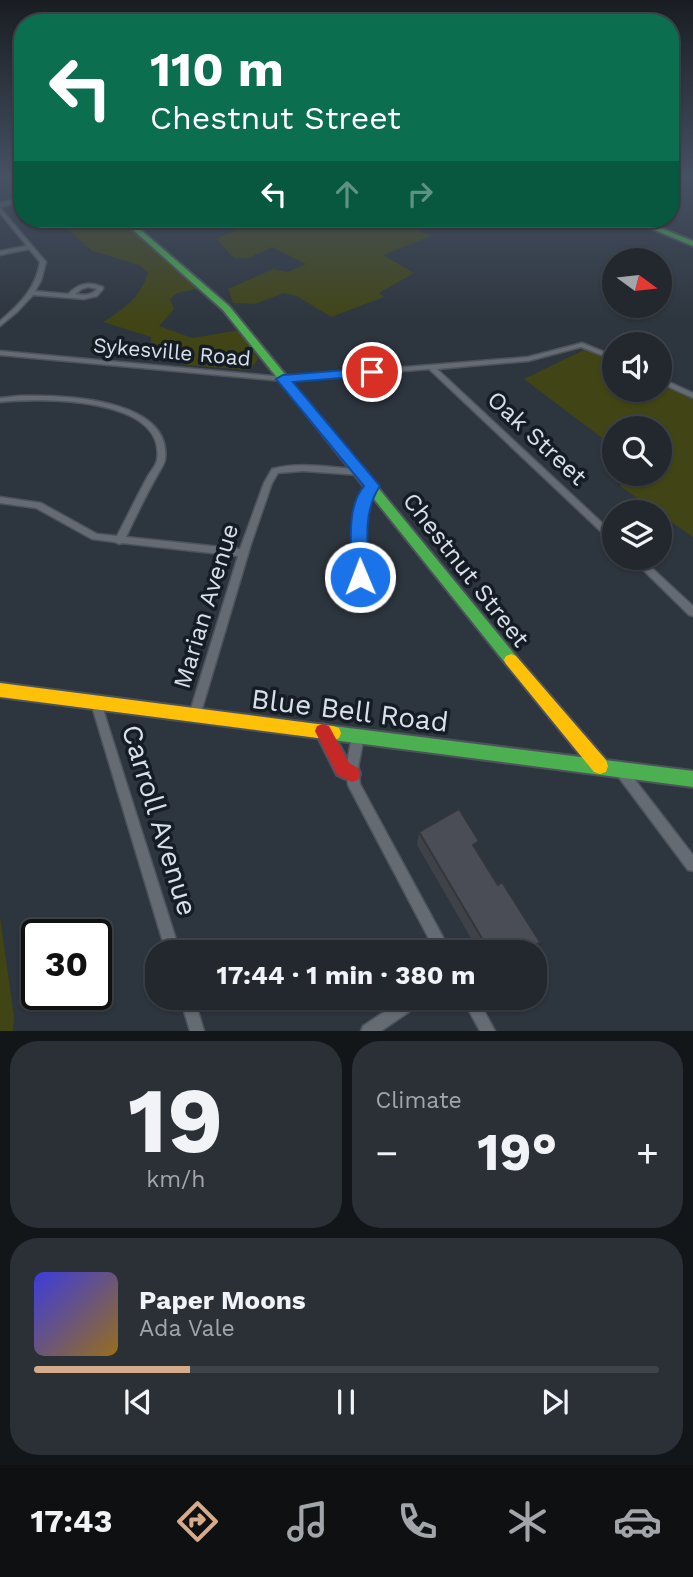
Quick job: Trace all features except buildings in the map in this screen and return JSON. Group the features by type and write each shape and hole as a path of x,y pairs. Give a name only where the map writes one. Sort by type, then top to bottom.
{"street":[{"path":"0,324 32,293 41,279 43,262 15,228"},
{"name":"Chestnut Street","path":"134,228 226,309 372,486 543,701 600,766"},
{"path":"654,228 693,244"},
{"path":"0,253 31,247"},
{"path":"32,293 70,296"},
{"path":"0,315 10,316"},
{"name":"Sykesville Road","path":"0,353 283,379 528,359 548,356 575,346 590,346 602,352"},
{"name":"Oak Street","path":"431,367 602,528"},
{"path":"672,386 693,396"},
{"path":"0,400 33,398 129,410 141,417 156,433 161,460 120,541"},
{"name":"Marian Avenue","path":"195,715 266,483 274,472 291,469 360,472"},
{"path":"361,596 360,516 366,493 372,486"},
{"path":"0,500 38,505 95,537 243,553"},
{"path":"648,570 693,612"},
{"name":"Blue Bell Road","path":"0,690 693,779"},
{"name":"Carroll Avenue","path":"96,703 169,940"},
{"path":"323,732 343,769 352,774"},
{"path":"358,736 352,774 354,785 438,940"},
{"path":"620,769 693,865"},
{"path":"191,1010 197,1031"},
{"path":"368,1031 399,1010"},
{"path":"476,1010 488,1031"}],"green space":[{"path":"66,228 131,228 200,288 177,293 170,299 174,309 159,326 192,338 240,330 258,359 250,370 185,365 193,353 189,348 151,346 151,337 103,322 131,302 148,273 139,265 92,251"},
{"path":"241,228 414,228 431,236 383,255 414,273 379,293 384,297 331,317 297,296 284,293 255,304 233,303 228,289 273,269 288,272 306,264 272,247 249,258 234,258 216,239"},
{"path":"590,347 602,352 602,402 672,402 672,385 693,395 693,537 672,522 672,500 640,500 620,486 672,486 672,416 602,416 602,438 524,379"},
{"path":"0,917 14,1017 13,1031 0,1031"}],"traffic: fast":[{"path":"134,228 226,308 511,660"},
{"path":"654,228 693,244"},
{"path":"333,733 693,779"}],"traffic: slow":[{"path":"511,660 600,766"},
{"path":"0,690 333,733"}],"traffic: jam":[{"path":"323,731 343,769 352,774"}],"route":[{"path":"360,577 360,516 366,493 372,486 283,379 372,372"}]}
